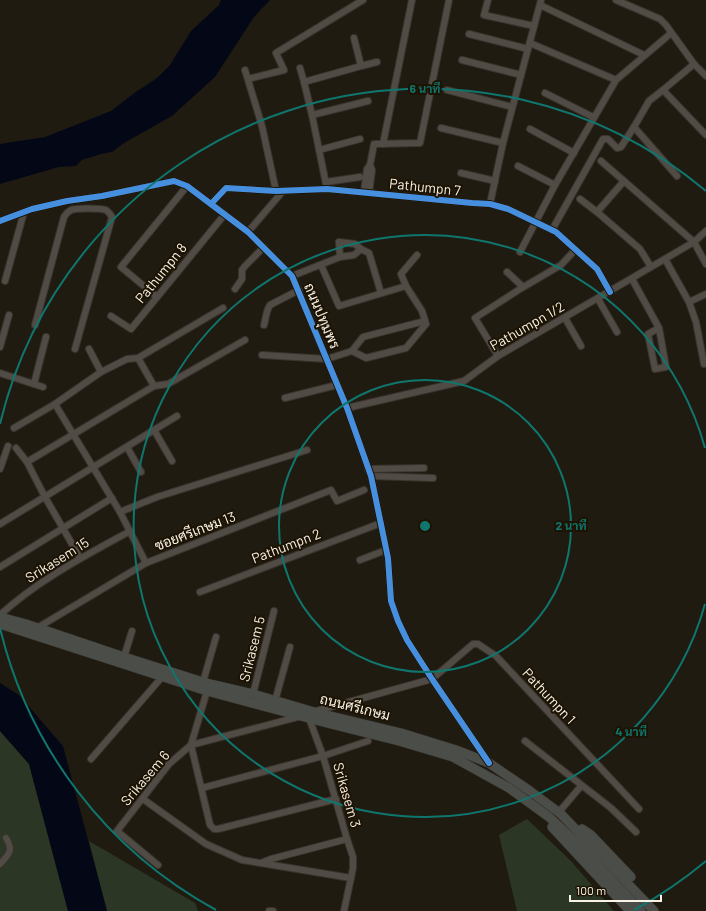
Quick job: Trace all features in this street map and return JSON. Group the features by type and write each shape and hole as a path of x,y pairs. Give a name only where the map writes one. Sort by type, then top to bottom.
{"main road":[{"name":"ถนนศรีเกษม","path":"0,616 203,682 275,701 308,715 453,757 509,788 549,817 577,843 641,911"},
{"name":"ถนนศรีเกษม","path":"0,624 207,691 308,715 401,733 456,750 489,763 560,813 654,911"},
{"path":"509,788 547,820 630,911"},
{"path":"560,813 591,835 662,911"}],"street":[{"path":"248,80 284,70 276,53 363,0"},
{"path":"383,144 412,0"},
{"path":"366,193 372,170 370,165 374,144 420,144 449,0"},
{"path":"488,0 484,15 534,26"},
{"path":"616,0 660,19 694,64 706,76"},
{"path":"490,204 512,107 541,2 644,55"},
{"path":"469,34 528,50"},
{"path":"520,252 555,185 593,117 616,80 670,34"},
{"path":"354,38 361,66"},
{"path":"530,43 616,80"},
{"path":"462,60 521,75"},
{"path":"304,82 376,62"},
{"path":"552,230 603,139 608,139 616,147 621,147 648,101 694,64"},
{"path":"300,68 312,115 327,186 360,176"},
{"path":"245,70 262,126 279,191 248,232"},
{"path":"447,90 512,107"},
{"path":"663,90 706,135"},
{"path":"545,93 593,117"},
{"path":"312,115 368,101"},
{"path":"634,127 677,176"},
{"path":"441,128 503,143"},
{"path":"530,129 574,153"},
{"path":"319,150 360,139"},
{"path":"601,161 694,242 706,264"},
{"path":"518,166 555,185"},
{"path":"461,173 495,181"},
{"name":"ถนนปทุมพร","path":"0,222 32,209 102,196 174,180 187,186 248,232 292,276 347,408 371,476 386,550 391,601 398,621 407,640 489,763"},
{"path":"597,212 624,181"},
{"path":"157,297 121,267 187,186"},
{"name":"Pathumpn 7","path":"211,204 226,188 279,191 327,186 366,193 490,204 508,209 556,232 597,269 610,292"},
{"path":"101,210 102,196"},
{"path":"580,199 640,249 651,267"},
{"path":"35,325 64,217 67,212 72,209 106,210 110,213 112,218 75,349"},
{"path":"5,281 24,212"},
{"name":"Pathumpn 8","path":"111,316 131,329 225,214"},
{"name":"Pathumpn 1/2","path":"347,408 464,381 498,356 666,259 694,242 706,231"},
{"path":"340,257 339,242 355,244 361,250 368,253 381,293"},
{"path":"234,289 242,279 242,270 264,247"},
{"path":"292,276 340,257 354,255 361,250"},
{"path":"498,356 475,318 522,287 561,265 575,250"},
{"path":"352,351 366,358 406,348 426,324 422,311 406,286 401,274 417,255"},
{"path":"666,259 689,302 696,322 704,364"},
{"path":"321,265 339,306 406,286"},
{"path":"506,272 522,287"},
{"path":"632,279 659,328 666,367 655,369 648,334 659,328"},
{"path":"264,325 267,316 267,309 270,305 299,290"},
{"path":"689,302 706,294"},
{"path":"598,299 617,332"},
{"path":"14,428 55,404 101,372 127,359 138,358 223,308"},
{"path":"0,347 9,315"},
{"path":"565,318 581,346"},
{"path":"262,355 327,359 352,351 363,337 425,321"},
{"path":"34,384 46,337"},
{"path":"27,462 154,386 168,384 244,340"},
{"path":"89,349 101,372"},
{"path":"138,358 154,386"},
{"path":"0,373 42,387"},
{"path":"285,398 337,384"},
{"path":"55,404 112,498 146,562"},
{"path":"0,524 177,416"},
{"path":"154,430 172,461"},
{"path":"0,469 8,446"},
{"path":"127,447 141,472"},
{"path":"16,448 27,462 80,558"},
{"path":"120,512 157,497 307,450"},
{"path":"368,469 424,468"},
{"path":"371,476 433,478"},
{"name":"ซอยศรีเกษม 13","path":"37,628 146,562 331,490 337,501 364,490"},
{"path":"0,567 112,498"},
{"name":"Pathumpn 2","path":"200,592 381,523"},
{"name":"Srikasem 15","path":"0,616 18,598 80,558 130,531"},
{"path":"360,560 386,550"},
{"name":"Srikasem 5","path":"253,694 274,611"},
{"path":"124,657 132,631"},
{"path":"203,682 216,637"},
{"name":"Pathumpn 1","path":"432,679 473,644 478,644 496,656 640,810"},
{"path":"275,701 290,647"},
{"path":"91,759 162,677"},
{"path":"191,745 308,715 432,679"},
{"path":"207,691 191,745 211,827 218,829 336,799"},
{"name":"Srikasem 3","path":"260,864 271,859 347,839 323,756 308,715"},
{"path":"202,788 323,756 368,741"},
{"path":"525,741 611,808 636,832"},
{"name":"Srikasem 6","path":"158,865 117,831 169,764 191,745"},
{"path":"560,813 581,786"},
{"path":"143,798 206,844 242,860 351,878"},
{"path":"0,864 11,850 10,844 6,838"},
{"path":"344,911 353,868 353,857 347,839"},
{"path":"268,911 273,911"}],"green space":[{"path":"0,731 29,764 68,911 0,911"},
{"path":"527,819 571,861 614,911 517,911 499,835"},
{"path":"89,841 195,903 198,911 107,911"}],"shaded area":[{"path":"221,0 270,0 254,17 215,77 172,116 124,143 112,152 82,160 76,166 59,167 0,184 0,144 45,137 111,111 157,78 170,65 191,31 218,6"},
{"path":"0,683 19,695 63,746 107,911 68,911 29,764 0,731"}],"cycle path":[{"path":"0,221 32,209 174,181 187,186 248,232 292,276 347,408 371,476 388,558 391,601 398,621 407,640 489,763"},
{"path":"211,204 226,188 276,191 327,189 490,204 508,209 556,232 597,269 610,292"}]}
